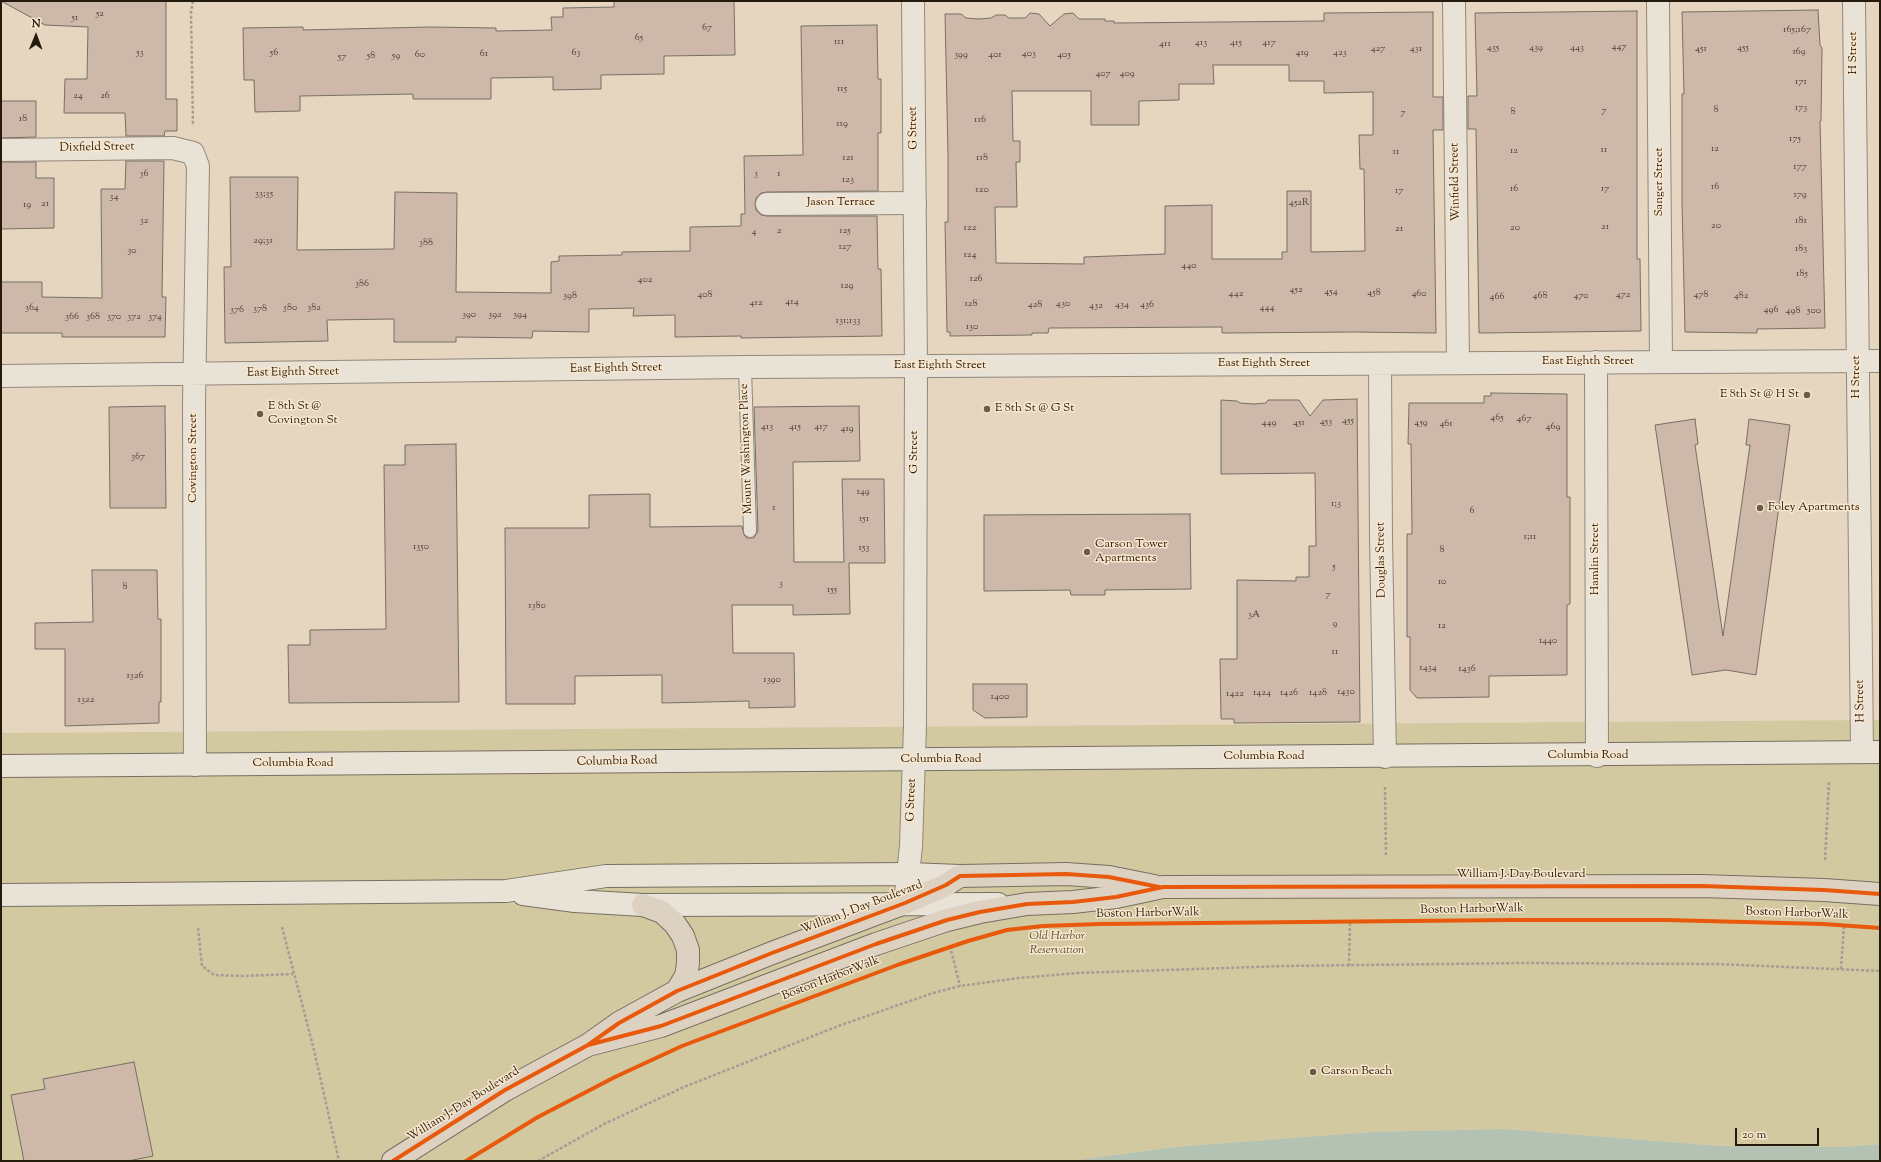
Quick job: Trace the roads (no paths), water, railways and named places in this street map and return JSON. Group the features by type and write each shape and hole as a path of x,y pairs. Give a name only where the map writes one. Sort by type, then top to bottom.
{"main road":[{"name":"William J. Day Boulevard","path":"393,1161 505,1090 588,1045 632,1015 677,991 772,953 905,904 946,885 960,876 1066,874 1109,876 1163,887 1701,886 1775,888 1880,894"},
{"name":"William J. Day Boulevard","path":"588,1045 661,1026 876,944 947,920 980,912 1027,904 1116,897 1163,887"},
{"path":"643,905 662,912 675,924 683,936 688,950 688,963 686,976 677,991"}],"street":[{"name":"G Street","path":"905,904 909,874 914,760 916,366 913,1"},
{"name":"Winfield Street","path":"1454,1 1458,363"},
{"name":"Sanger Street","path":"1658,1 1661,362"},
{"name":"H Street","path":"1854,1 1857,362 1871,752"},
{"name":"Dixfield Street","path":"1,150 173,148 193,153"},
{"name":"Covington Street","path":"193,153 198,166 194,373 195,765"},
{"name":"Jason Terrace","path":"767,204 915,203"},
{"name":"East Eighth Street","path":"1,376 745,367 1880,361"},
{"name":"Hamlin Street","path":"1596,362 1597,756"},
{"name":"Douglas Street","path":"1380,364 1381,538 1385,757"},
{"name":"Columbia Road","path":"1,766 1597,756 1871,752"},
{"path":"1,895 506,891 606,876 909,874 960,876"},
{"path":"506,891 575,901 643,905 1027,904"}],"lane":[{"name":"Mount Washington Place","path":"745,367 750,531"}],"place":[{"name":"E 8th St @ H St","path":"1807,395"},
{"name":"E 8th St @ G St","path":"987,409"},
{"name":"E 8th St @ Covington St","path":"260,414"},
{"name":"Foley Apartments","path":"1760,508"},
{"name":"Carson Tower Apartments","path":"1087,552"},
{"name":"Carson Beach","path":"1313,1072"}],"park label":[{"name":"Old Harbor Reservation","path":"1057,944"}]}
